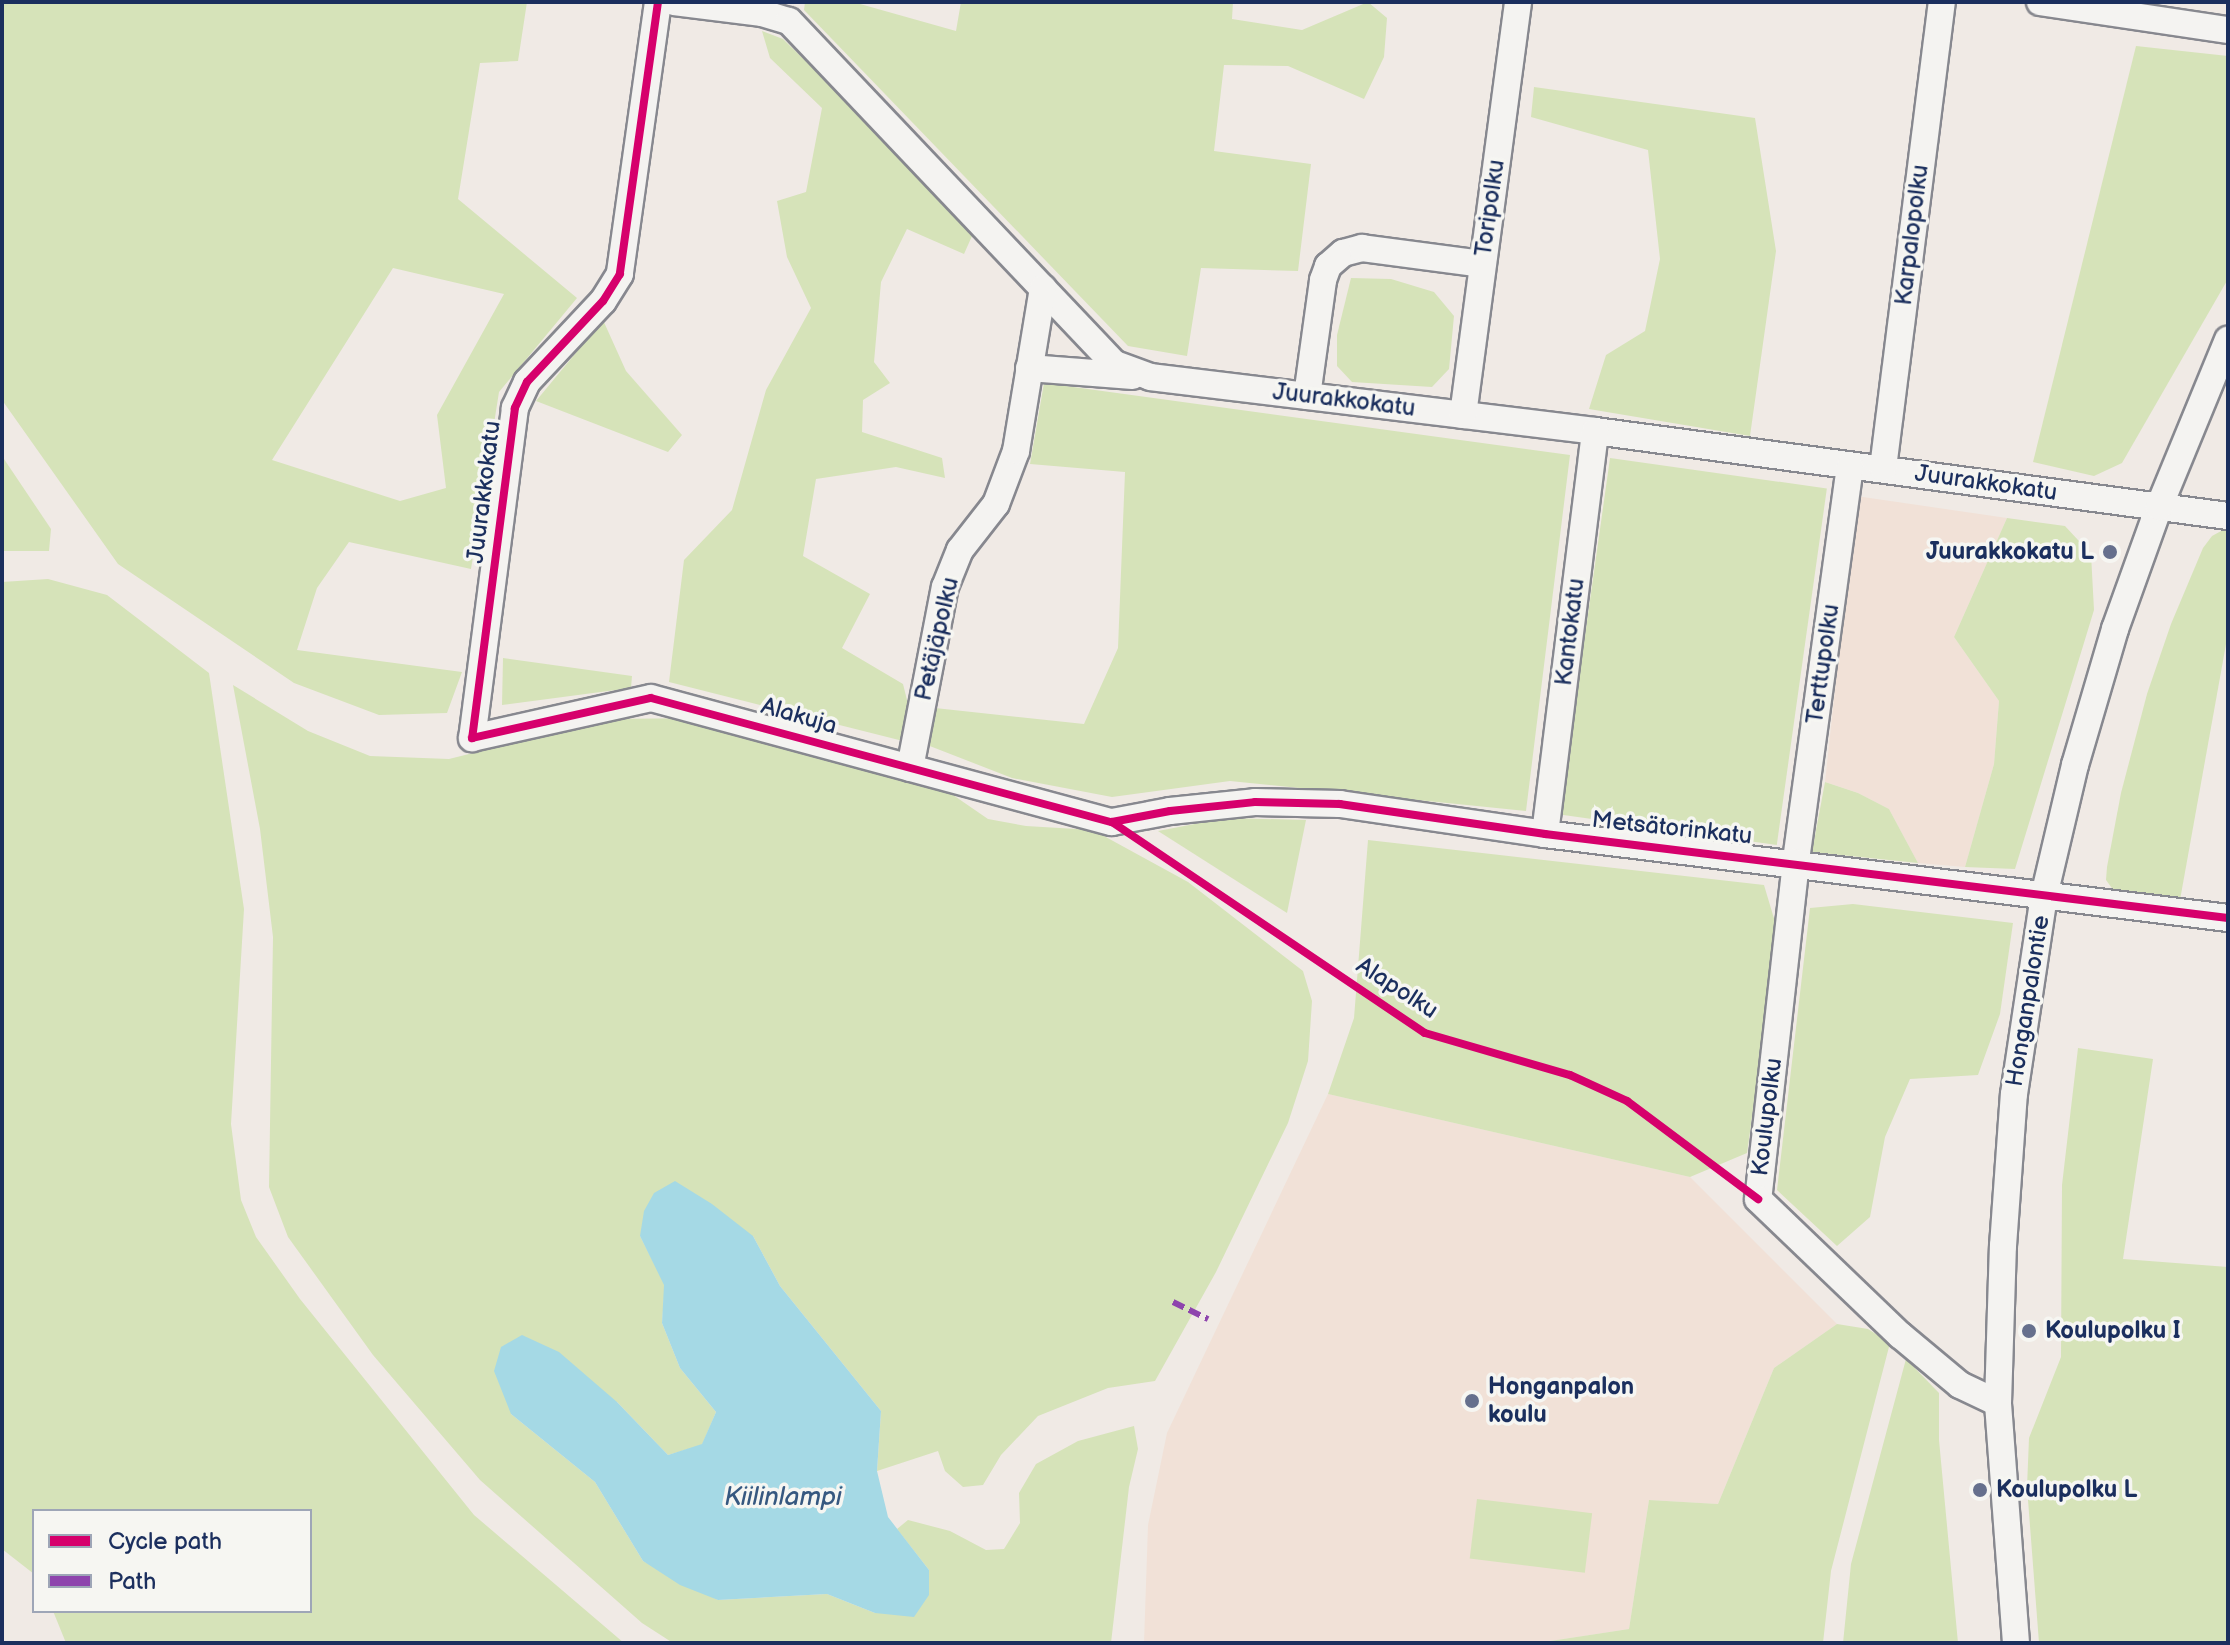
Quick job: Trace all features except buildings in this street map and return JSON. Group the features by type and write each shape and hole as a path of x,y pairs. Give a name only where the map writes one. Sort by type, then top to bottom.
{"street":[{"name":"Juurakkokatu","path":"472,738 515,408 527,382 603,301 620,274 658,2"},
{"name":"Juurakkokatu","path":"674,2 762,13 790,11 1115,364 1150,377 1883,468 2228,516"},
{"name":"Toripolku","path":"1463,415 1518,2"},
{"name":"Karpalopolku","path":"1883,468 1942,2"},
{"path":"2040,2 2090,5 2228,30"},
{"path":"1307,396 1323,280 1328,266 1343,253 1362,248 1482,264"},
{"name":"Petäjäpolku","path":"910,768 945,587 960,550 996,504 1016,451 1043,288"},
{"name":"Honganpalontie","path":"2016,1643 1998,1403 2003,1246 2014,1094 2044,896 2079,750 2115,629 2159,507 2228,340"},
{"path":"1029,368 1150,377"},
{"name":"Kantokatu","path":"1545,834 1595,431"},
{"name":"Terttupolku","path":"1796,862 1850,466"},
{"name":"Alakuja","path":"472,738 651,698 1112,822"},
{"name":"Metsätorinkatu","path":"1112,822 1170,811 1255,802 1340,804 1545,834 1796,862 2228,918"},
{"name":"Koulupolku","path":"1796,862 1758,1199 1900,1335 1960,1385 1998,1403"}],"shaded area":[{"path":"1856,496 2007,518 1954,637 1999,701 1994,764 1965,867 1918,863 1889,809 1858,793 1825,782"},
{"name":"Honganpalon koulu","path":"1328,1094 1690,1177 1837,1324 1774,1368 1718,1504 1649,1500 1629,1629 1537,1643 1144,1643 1148,1525 1167,1433"}],"green space":[{"path":"2,2 527,2 518,61 480,63 458,199 577,298 499,392 471,569 349,542 317,588 297,650 462,672 447,713 379,715 294,683 118,564 2,400","holes":["393,268 504,294 437,415 446,488 400,501 272,460"]},
{"path":"805,2 853,2 956,31 961,2 1233,2 1232,19 1302,30 1368,2 1387,18 1384,57 1364,99 1288,66 1224,65 1214,151 1311,164 1298,271 1201,268 1187,356 1128,346 804,10"},
{"path":"762,31 783,39 976,227 964,254 907,229 881,282 874,362 890,383 863,400 862,432 942,458 945,478 896,467 816,479 803,556 870,594 842,648 903,684 908,704 903,741 669,682 684,560 732,510 766,390 811,308 787,257 777,201 806,192 822,108 770,58"},
{"path":"2136,46 2228,56 2228,279 2122,463 2094,476 2033,462"},
{"path":"1534,87 1755,118 1776,251 1750,436 1589,409 1606,355 1645,331 1660,259 1648,150 1531,117"},
{"path":"1351,278 1391,279 1434,292 1454,316 1449,369 1432,387 1352,382 1337,366 1337,335"},
{"path":"603,320 626,371 682,435 668,452 536,401"},
{"path":"1044,383 1570,455 1526,811 1230,781 1112,797 1012,778 922,743 935,708 1084,724 1118,648 1125,472 1030,464"},
{"path":"2,456 51,529 49,551 2,551"},
{"path":"1610,458 1827,488 1777,845 1560,814"},
{"path":"2007,518 2065,526 2091,554 2094,610 2015,869 1965,867 1994,764 1999,701 1954,637"},
{"path":"2228,530 2228,633 2180,900 2114,891 2106,880 2107,867 2121,793 2147,694 2171,624 2203,548 2212,536"},
{"path":"48,579 107,595 209,673 244,909 231,1124 241,1200 256,1237 300,1299 474,1515 624,1643 66,1643 54,1613 312,1613 312,1509 32,1509 32,1572 2,1549 2,582"},
{"path":"503,658 632,676 631,688 502,705"},
{"path":"233,685 308,731 370,756 449,759 608,719 706,718 940,786 988,819 1026,826 1093,830 1188,882 1303,971 1312,1001 1308,1061 1288,1123 1216,1272 1155,1381 1108,1388 1038,1416 1001,1455 983,1485 963,1487 945,1471 938,1451 877,1471 881,1411 780,1286 753,1236 640,1236 665,1285 662,1323 680,1368 716,1412 702,1445 668,1455 617,1402 511,1414 595,1482 643,1561 718,1600 827,1594 875,1613 929,1570 897,1529 908,1520 950,1531 986,1550 1004,1549 1020,1523 1019,1493 1036,1464 1078,1441 1134,1426 1138,1449 1129,1487 1111,1643 673,1643 642,1623 480,1480 373,1355 288,1237 269,1187 273,937 260,829"},
{"path":"1825,782 1858,793 1889,809 1918,863 1812,852"},
{"path":"1226,818 1306,820 1287,913 1158,831"},
{"path":"1368,840 1764,885 1778,932 1747,1153 1690,1177 1328,1094 1354,1018"},
{"path":"1853,904 2013,923 2000,1014 1978,1075 1910,1079 1885,1137 1870,1217 1837,1246 1777,1190 1810,908"},
{"path":"2078,1048 2153,1059 2123,1259 2228,1267 2228,1643 2039,1643 2027,1487 2029,1438 2061,1357 2062,1185"},
{"path":"1837,1324 1868,1329 1890,1343 1831,1571 1823,1643 1537,1643 1629,1629 1649,1500 1718,1504 1774,1368"},
{"path":"1906,1359 1939,1393 1939,1440 1958,1643 1843,1643 1851,1564"},
{"path":"1477,1499 1592,1513 1585,1573 1470,1559"}],"water":[{"name":"Kiilinlampi","path":"675,1181 712,1204 753,1236 780,1286 881,1411 877,1471 888,1517 929,1570 929,1595 914,1617 875,1613 827,1594 718,1600 680,1585 643,1561 595,1482 511,1414 494,1371 501,1347 522,1335 559,1352 617,1402 668,1455 702,1444 716,1412 680,1368 662,1323 664,1285 640,1236 644,1211 654,1193"}],"marked path":[{"path":"1173,1302 1208,1319"}],"cycle path":[{"name":"Alapolku","path":"658,2 620,274 603,301 527,382 515,408 472,738 651,698 1112,822 1425,1033 1570,1075 1627,1101 1758,1199"},
{"path":"1112,822 1170,811 1255,802 1340,804 1545,834 2228,918"}],"place":[{"name":"Juurakkokatu L","path":"2110,552"},
{"name":"Koulupolku I","path":"2029,1331"},
{"name":"Honganpalon koulu","path":"1472,1401"},
{"name":"Koulupolku L","path":"1980,1490"}]}
